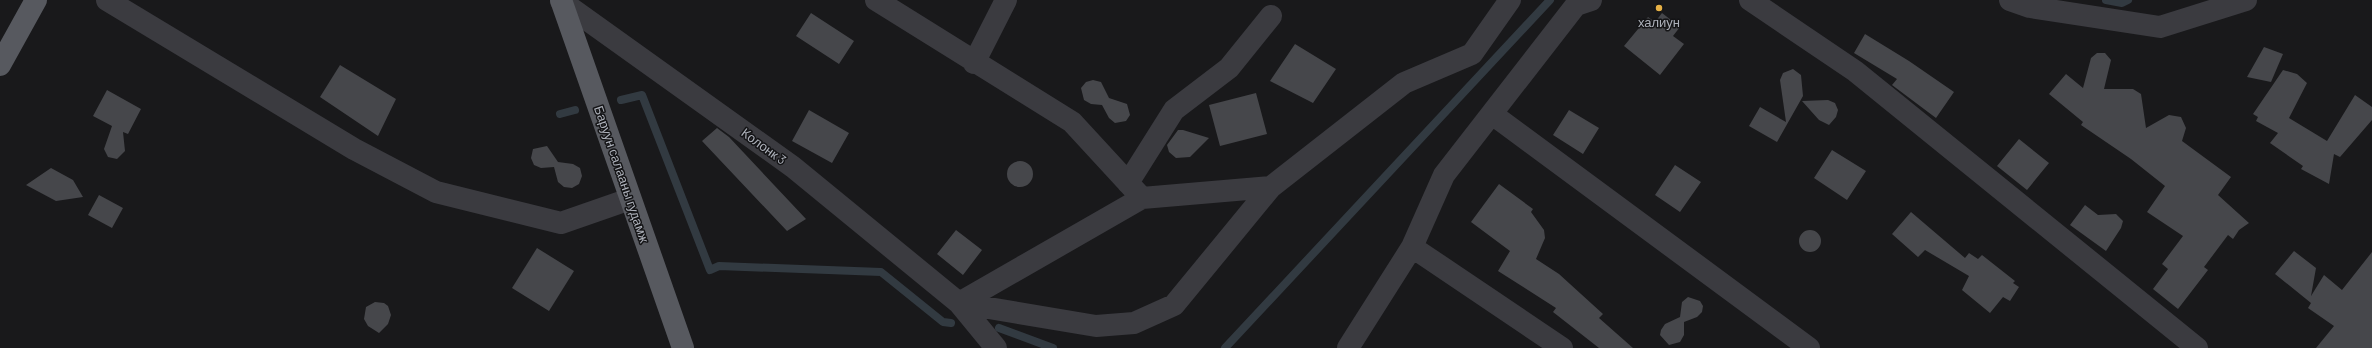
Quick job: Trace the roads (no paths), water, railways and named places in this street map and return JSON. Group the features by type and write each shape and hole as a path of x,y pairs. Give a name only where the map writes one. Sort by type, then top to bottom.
{"main road":[{"path":"3,50 36,0"},
{"name":"Баруун салааны гудамж","path":"561,1 683,348"}],"street":[{"path":"107,0 354,149 436,192 561,223 630,199"},
{"path":"876,0 974,63 1072,122 1135,190"},
{"path":"974,63 1006,0"},
{"path":"959,303 1096,326 1134,323 1174,305 1271,186 1404,83 1472,54 1510,0"},
{"path":"1348,348 1412,247 1444,175 1576,5 1591,0"},
{"path":"1750,0 1855,71 2197,348"},
{"path":"2010,0 2030,7 2160,27 2246,0"},
{"name":"Колонк 3","path":"561,1 793,167 959,303 996,348"},
{"path":"1135,190 1174,110 1229,68 1271,16"},
{"path":"1492,114 1809,348"},
{"path":"959,303 1135,190 1271,186"},
{"path":"1412,247 1562,348"}],"waterway":[{"path":"1225,348 1550,0"},
{"path":"2106,0 2122,3 2128,0"},
{"path":"621,100 642,95 710,270 719,266 881,272 943,322 951,323"},
{"path":"560,114 575,110"},
{"path":"999,328 1053,348"}],"place":[{"name":"халиун","path":"1659,8"}]}
